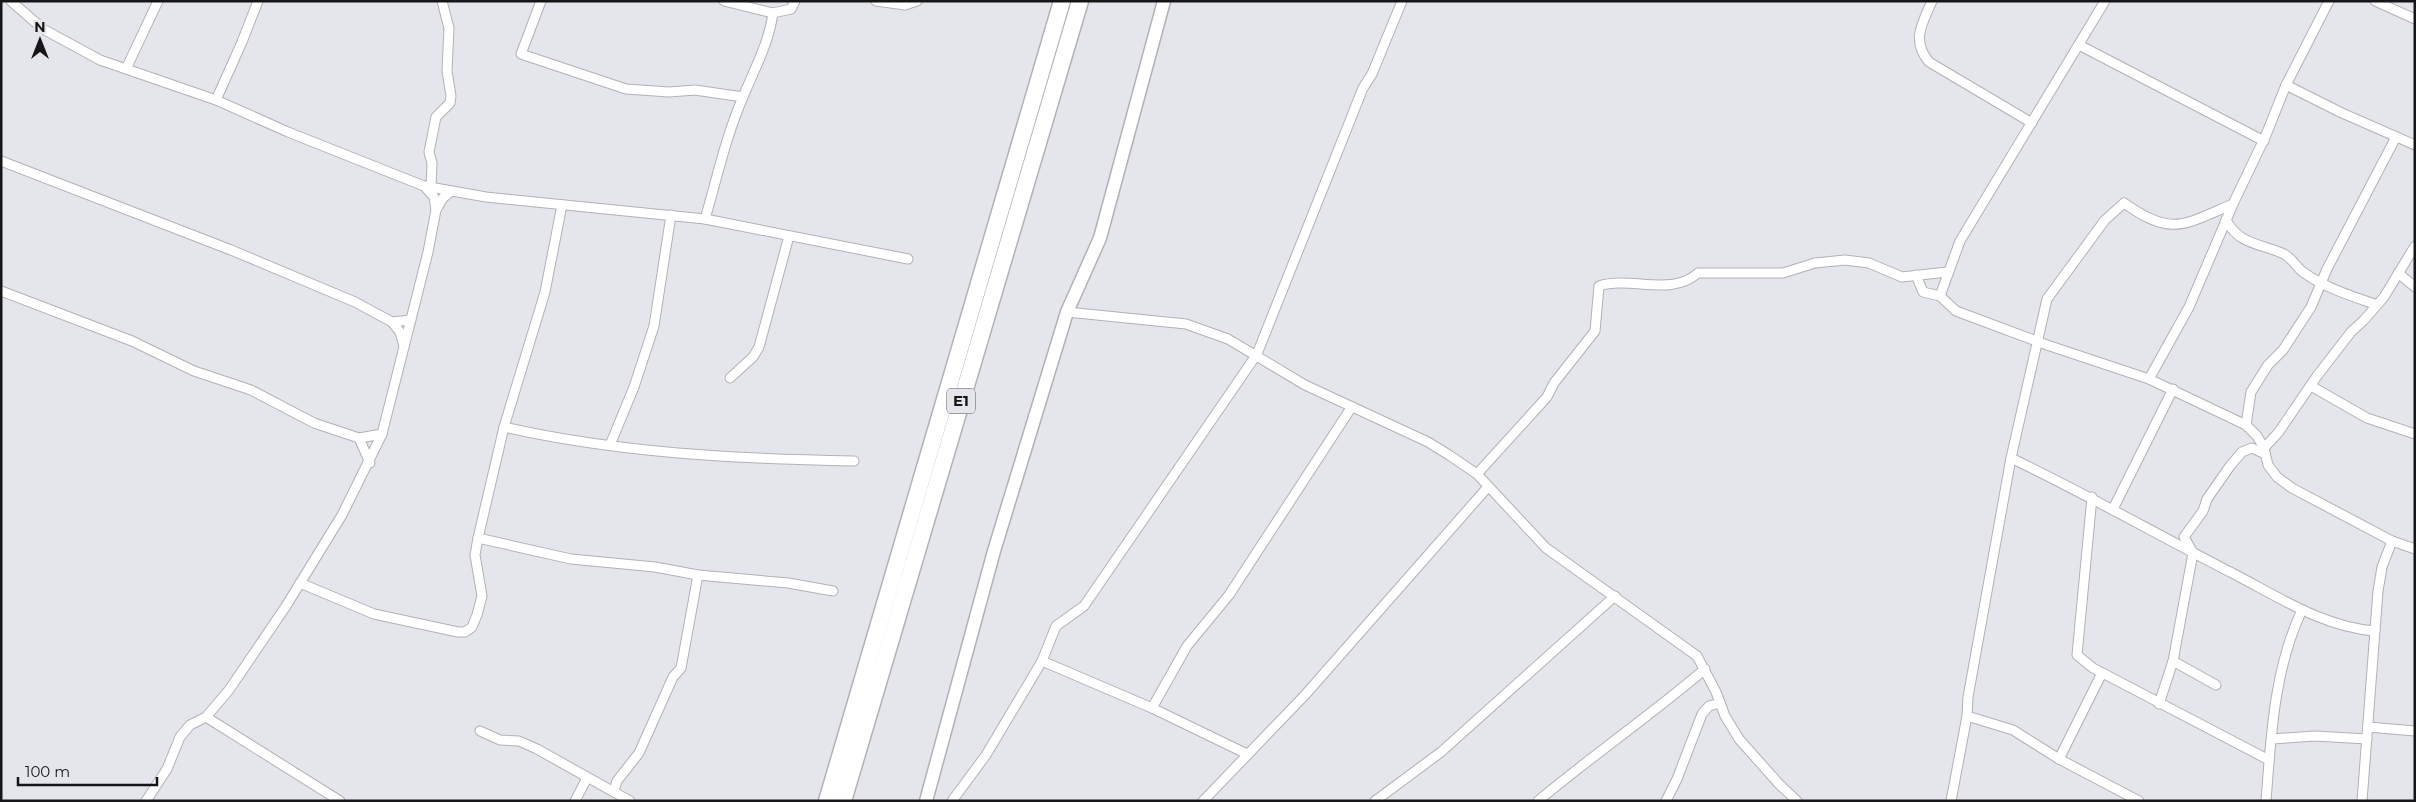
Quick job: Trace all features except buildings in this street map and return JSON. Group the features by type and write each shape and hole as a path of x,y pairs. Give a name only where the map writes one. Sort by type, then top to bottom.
{"highway":[{"name":"E1","path":"827,801 1062,1"},
{"name":"E1","path":"844,801 1080,1"}],"street":[{"path":"10,1 44,29 100,60 216,100 288,132 428,186 450,192 705,219 908,259"},
{"path":"126,69 158,1"},
{"path":"216,100 258,1"},
{"path":"436,210 434,197 428,186 432,163 428,152 436,117 450,103 451,96 447,72 449,28 442,1"},
{"path":"541,1 521,54 626,89 669,92 695,90 743,97"},
{"path":"724,1 773,14 791,9 795,1"},
{"path":"876,1 906,5 917,1"},
{"path":"926,801 994,551 1067,312 1100,238 1164,1"},
{"path":"952,801 986,754 1042,661 1056,626 1084,606 1257,354 1363,88 1372,74 1402,1"},
{"path":"1932,1 1922,24 1918,41 1920,52 1928,62 2032,123"},
{"path":"1940,296 1960,240 2105,1"},
{"path":"2149,379 2188,307 2233,204 2264,141 2286,85 2329,1"},
{"path":"2375,1 2415,19"},
{"path":"705,219 743,97 753,76 773,14"},
{"path":"2079,45 2264,141"},
{"path":"2286,85 2342,113 2415,145"},
{"path":"2246,425 2251,392 2268,366 2283,350 2311,307 2396,137"},
{"path":"1,161 240,253 355,302 392,322 400,332 404,347"},
{"path":"146,801 167,769 180,737 190,725 206,717 230,690 342,515 370,463 382,434 436,210 443,198 450,192"},
{"path":"1951,801 1968,716 1968,697 2011,458 2046,299 2105,220 2124,203 2146,217 2164,225 2173,226 2201,218 2233,204"},
{"path":"300,583 374,614 458,632 465,632 472,627 482,596 475,554 478,538 504,426 545,292 562,205"},
{"path":"610,445 634,387 654,326 671,215"},
{"path":"2226,220 2229,227 2249,243 2282,254 2293,260 2302,272 2334,290 2377,305"},
{"path":"730,378 753,357 759,347 788,236"},
{"path":"2265,451 2310,386 2351,332 2377,305 2415,246"},
{"path":"1477,474 1547,397 1554,383 1595,331 1599,286 1612,282 1653,286 1690,281 1698,273 1784,273 1815,263 1845,260 1869,263 1902,277 1947,272"},
{"path":"2398,273 2415,287"},
{"path":"1916,275 1923,292 1940,296 1956,311 2149,379 2246,425 2257,436 2265,451 2268,466 2277,477 2292,488 2392,541 2415,549"},
{"path":"1,292 132,341 194,371 251,390 314,423 359,438 382,434"},
{"path":"1067,312 1186,324 1228,339 1257,354 1305,385 1351,408 1428,442 1477,474 1487,488 1546,548 1697,656 1739,739 1791,799"},
{"path":"392,322 411,320"},
{"path":"2310,386 2367,418 2415,434"},
{"path":"2113,509 2173,389"},
{"path":"1152,708 1187,646 1229,595 1351,408"},
{"path":"504,426 545,436 676,453 774,460 854,461"},
{"path":"359,438 370,463"},
{"path":"2159,704 2173,661 2193,553 2184,537 2198,519 2208,499 2230,466 2242,452 2252,448 2265,451"},
{"path":"2011,458 2092,497 2302,610 2336,625 2375,631"},
{"path":"1203,801 1305,695 1487,488"},
{"path":"2092,497 2076,650 2080,660 2159,704 2269,760"},
{"path":"478,538 571,559 655,567 698,575 788,584 832,591"},
{"path":"2362,801 2381,575 2392,541"},
{"path":"614,791 617,781 639,753 672,677 681,668 698,575"},
{"path":"1375,801 1441,752 1615,596"},
{"path":"2266,801 2269,760 2281,666 2292,631 2302,610"},
{"path":"1042,661 1152,708 1247,754"},
{"path":"2173,661 2216,685"},
{"path":"1538,801 1577,769 1660,707 1705,669"},
{"path":"2059,759 2102,673"},
{"path":"1666,801 1677,779 1702,714 1709,706 1720,703"},
{"path":"1968,716 2013,730 2059,759 2139,801"},
{"path":"206,717 328,797 340,801"},
{"path":"2368,727 2415,732"},
{"path":"480,731 500,740 519,741 537,749 630,801"},
{"path":"2272,739 2315,736 2367,739"},
{"path":"575,801 587,778"}]}
